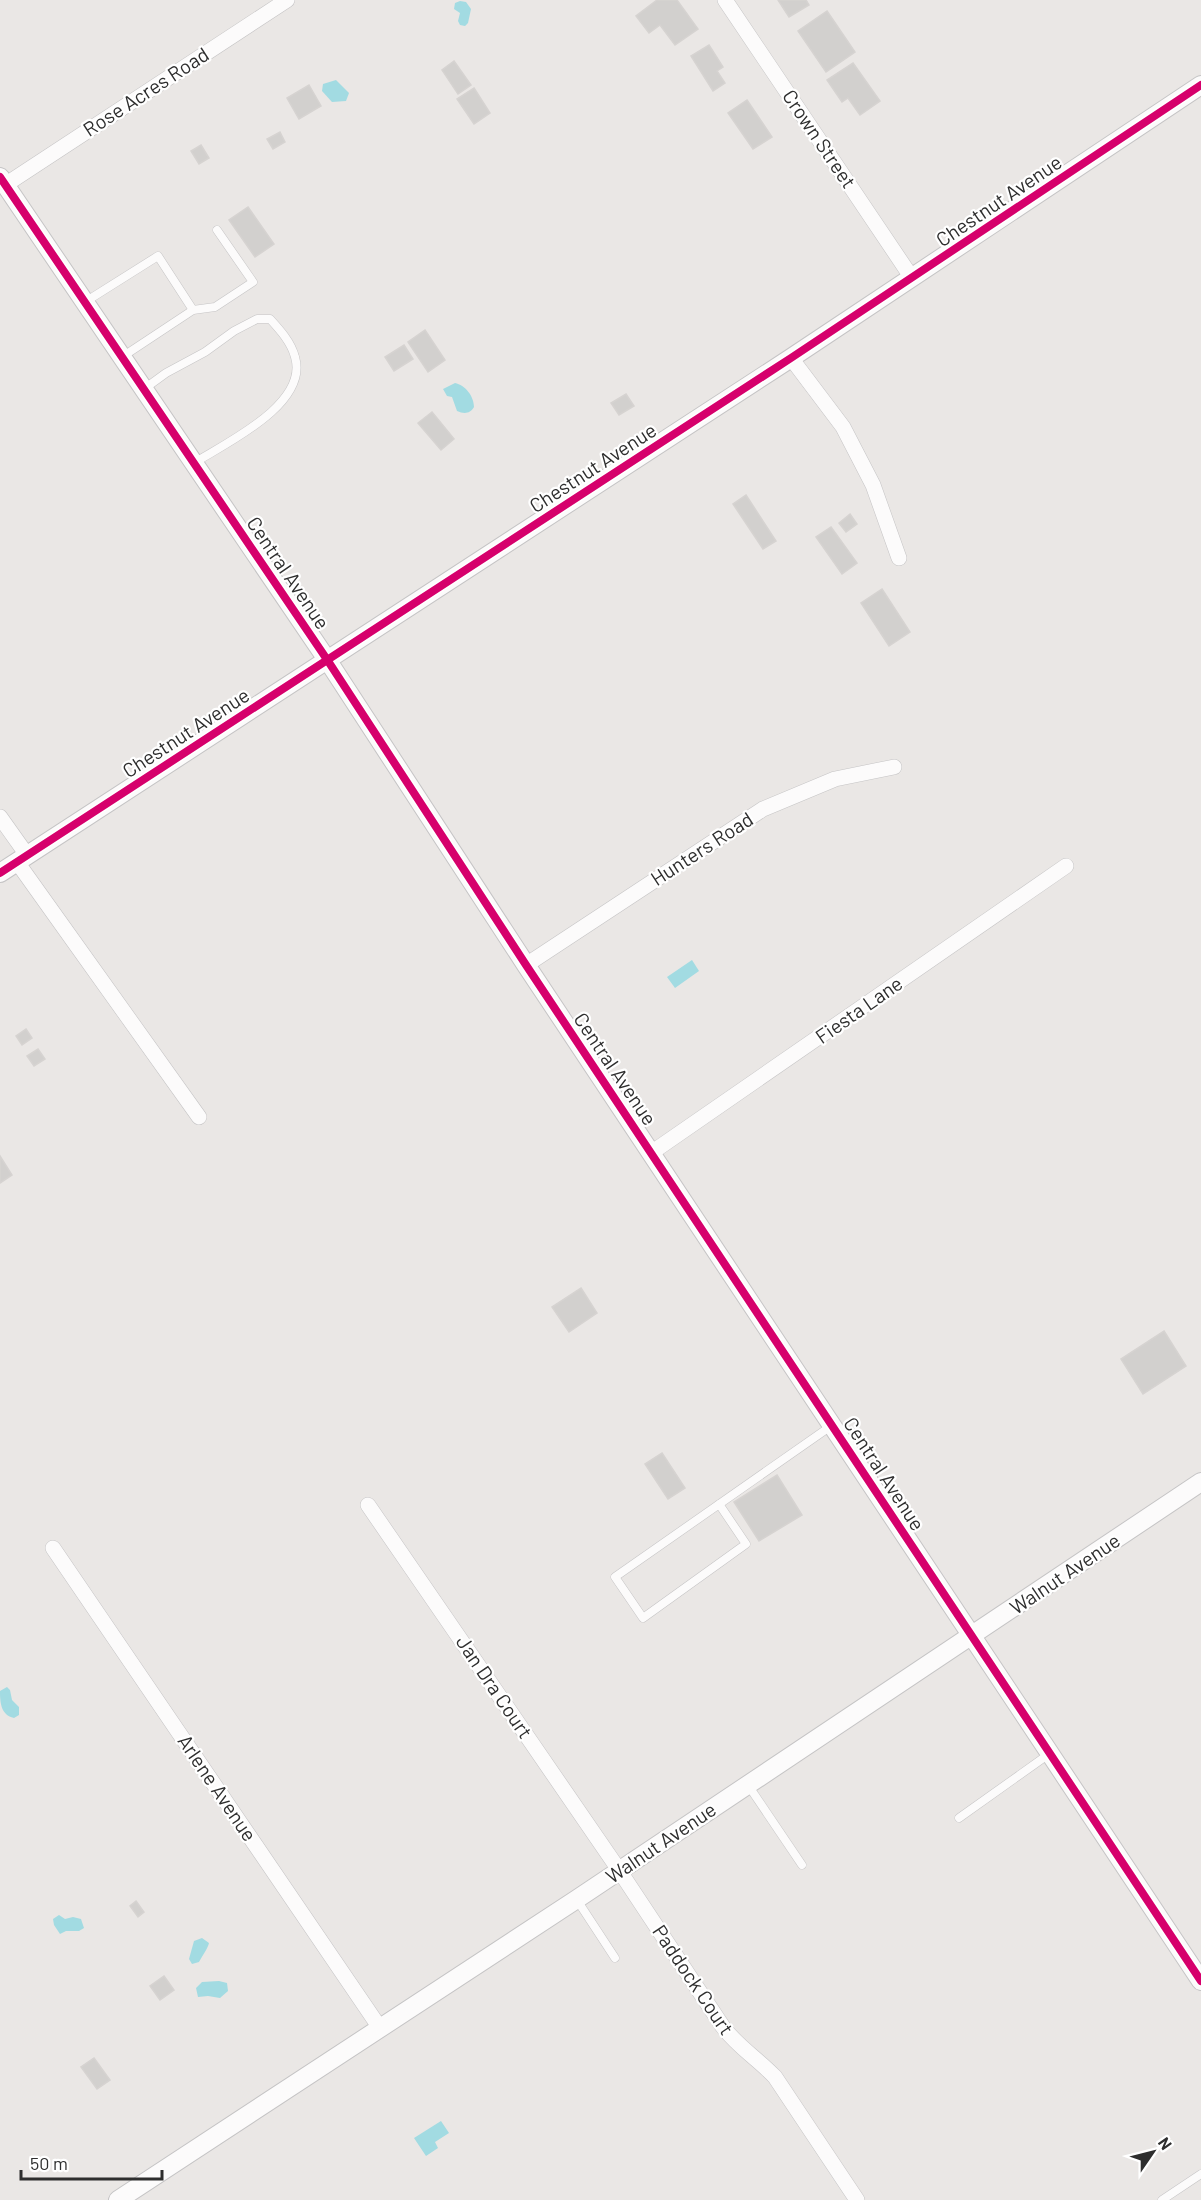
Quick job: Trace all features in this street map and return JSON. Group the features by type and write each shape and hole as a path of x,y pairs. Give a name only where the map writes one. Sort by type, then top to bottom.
{"street":[{"name":"Rose Acres Road","path":"3,181 287,0"},
{"name":"Crown Street","path":"725,0 912,278"},
{"name":"Chestnut Avenue","path":"0,873 791,358 1201,85"},
{"name":"Central Avenue","path":"3,181 328,660 526,965 1201,1981"},
{"path":"791,358 843,427 873,485 898,558"},
{"name":"Hunters Road","path":"526,965 763,809 835,779 894,766"},
{"path":"0,817 22,858 199,1117"},
{"name":"Fiesta Lane","path":"651,1154 1066,866"},
{"name":"Walnut Avenue","path":"118,2200 577,1899 1201,1482"},
{"name":"Jan Dra Court","path":"368,1505 619,1870"},
{"name":"Arlene Avenue","path":"53,1548 380,2028"},
{"name":"Paddock Court","path":"619,1870 723,2027 742,2049 765,2066 775,2077 857,2200"}],"lane":[{"path":"122,357 193,310 215,308 253,282 218,230"},
{"path":"85,302 158,256 193,310"},
{"path":"144,389 166,373 205,352 234,331 257,319 270,319 286,338 296,358 296,379 280,406 194,463"},
{"path":"719,1504 746,1544 643,1618 615,1577 719,1504 832,1425"},
{"path":"959,1818 1049,1754"},
{"path":"748,1785 802,1866"},
{"path":"577,1899 615,1958"},
{"path":"1162,2200 1201,2174"}],"water":[{"path":"466,2 471,9 468,23 465,26 460,25 458,21 460,13 454,9 455,3"},
{"path":"336,80 349,93 346,101 332,102 322,91 323,84"},
{"path":"455,383 471,395 474,407 469,412 457,411 452,397 447,396 443,389"},
{"path":"692,960 699,971 675,988 667,977"},
{"path":"7,1687 12,1700 19,1707 19,1715 14,1718 6,1714 1,1704 0,1691"},
{"path":"59,1915 65,1919 73,1917 81,1919 84,1928 60,1934 53,1919"},
{"path":"202,1938 209,1943 199,1962 192,1964 189,1959 194,1941"},
{"path":"202,1982 227,1983 228,1991 220,1998 198,1997 196,1988"},
{"path":"441,2121 449,2133 435,2142 438,2148 426,2156 414,2138"}],"building":[{"path":"657,0 677,0 698,29 675,45 660,25 649,33 636,16"},
{"path":"778,0 806,0 809,5 789,17"},
{"path":"827,11 855,52 826,72 798,31"},
{"path":"709,45 723,67 717,71 725,83 713,91 691,56"},
{"path":"454,61 471,85 458,94 442,70"},
{"path":"853,63 880,101 860,115 848,98 842,102 827,80"},
{"path":"309,85 321,106 299,119 287,98"},
{"path":"474,88 490,113 474,124 457,99"},
{"path":"747,100 772,137 753,149 728,113"},
{"path":"280,132 285,142 273,149 267,139"},
{"path":"201,145 209,158 199,164 191,151"},
{"path":"248,207 274,244 255,257 229,220"},
{"path":"425,330 445,360 428,372 408,342"},
{"path":"404,345 413,359 394,371 385,357"},
{"path":"626,394 634,406 619,415 611,403"},
{"path":"432,412 454,439 441,450 418,423"},
{"path":"746,495 776,541 763,549 733,504"},
{"path":"850,514 857,524 846,532 839,523"},
{"path":"831,527 857,563 842,574 816,537"},
{"path":"882,589 910,632 889,646 861,603"},
{"path":"26,1029 32,1038 22,1045 16,1036"},
{"path":"38,1049 45,1059 34,1066 27,1056"},
{"path":"0,1156 12,1175 0,1183"},
{"path":"581,1288 597,1313 569,1332 552,1307"},
{"path":"1164,1331 1186,1366 1143,1394 1121,1359"},
{"path":"662,1453 685,1488 668,1499 645,1464"},
{"path":"777,1475 802,1515 759,1541 734,1502"},
{"path":"136,1901 144,1912 138,1917 130,1906"},
{"path":"164,1976 174,1990 160,2000 150,1986"},
{"path":"94,2058 110,2080 97,2089 81,2067"}],"cycle path":[{"path":"0,873 791,358 1201,85"},
{"path":"0,177 328,661 526,965 1201,1981"}]}
